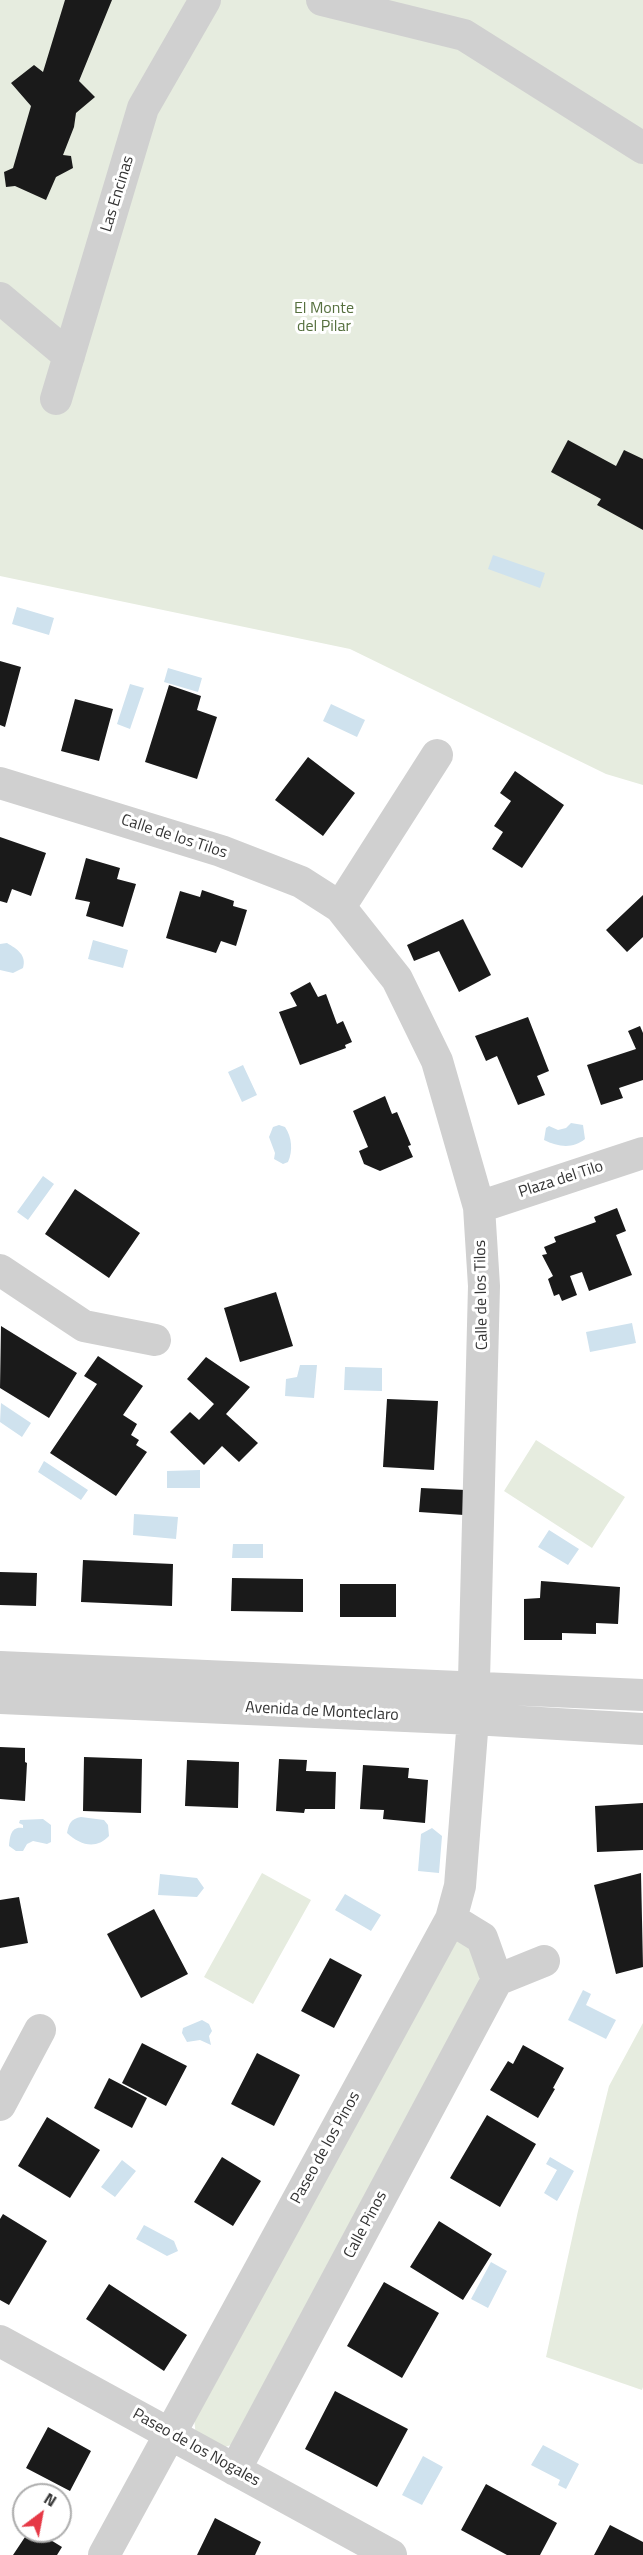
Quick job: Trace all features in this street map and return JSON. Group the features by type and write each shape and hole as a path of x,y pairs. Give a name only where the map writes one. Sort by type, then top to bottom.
{"street":[{"name":"Las Encinas","path":"57,399 143,108 205,0"},
{"path":"322,0 464,35 643,148"},
{"path":"0,298 69,356"},
{"path":"340,907 437,755"},
{"name":"Calle de los Tilos","path":"0,783 220,851 301,882 340,907 397,980 437,1061 479,1207 484,1286 473,1719"},
{"name":"Plaza del Tilo","path":"479,1207 643,1153"},
{"path":"0,1270 84,1326 155,1340"},
{"name":"Avenida de Monteclaro","path":"0,1667 643,1695"},
{"name":"Avenida de Monteclaro","path":"0,1698 473,1719 643,1729"},
{"name":"Paseo de los Pinos","path":"104,2555 451,1919 460,1886 473,1719"},
{"path":"451,1919 482,1938 497,1980 544,1961"},
{"name":"Calle Pinos","path":"236,2470 497,1980"},
{"path":"0,2105 40,2030"},
{"name":"Paseo de los Nogales","path":"0,2341 391,2555"}],"green space":[{"name":"El Monte del Pilar","path":"0,0 643,0 643,785 606,774 350,649 0,576"},
{"path":"536,1440 625,1497 592,1548 504,1491"},
{"path":"262,1873 311,1900 253,2004 204,1977"},
{"path":"455,1934 470,1945 477,1957 480,1990 234,2444 219,2449 196,2437 194,2418"},
{"path":"643,2023 642,2390 546,2357 578,2211 609,2086"}],"water":[{"path":"493,555 545,573 540,588 488,569"},
{"path":"17,607 54,618 49,635 12,624"},
{"path":"168,668 202,678 198,692 164,682"},
{"path":"130,684 144,688 130,729 117,724"},
{"path":"331,704 365,720 357,737 323,721"},
{"path":"93,940 128,950 123,968 88,959"},
{"path":"7,943 18,950 24,959 23,968 13,973 0,970 0,944"},
{"path":"243,1065 257,1095 242,1102 228,1072"},
{"path":"571,1123 583,1125 585,1139 565,1146 544,1140 546,1128 549,1126 558,1130 566,1128"},
{"path":"279,1125 285,1127 291,1144 288,1162 283,1164 274,1159 275,1153 269,1137 273,1127"},
{"path":"43,1176 54,1184 28,1220 17,1212"},
{"path":"632,1323 636,1343 590,1352 586,1332"},
{"path":"300,1365 317,1365 314,1398 285,1396 286,1379 297,1377"},
{"path":"345,1367 382,1368 382,1391 344,1390"},
{"path":"1,1403 31,1423 22,1437 0,1422"},
{"path":"44,1461 88,1490 81,1500 38,1472"},
{"path":"200,1470 200,1488 167,1488 167,1471"},
{"path":"134,1514 178,1517 176,1539 133,1535"},
{"path":"549,1530 579,1549 568,1565 538,1547"},
{"path":"233,1544 263,1544 263,1558 232,1558"},
{"path":"81,1817 104,1820 108,1825 109,1836 93,1844 83,1843 72,1837 67,1833 70,1824"},
{"path":"43,1819 51,1825 51,1842 47,1844 33,1841 27,1844 23,1851 16,1851 9,1846 14,1830 23,1828 23,1825 19,1823 20,1820"},
{"path":"432,1828 442,1836 439,1873 418,1871 421,1834"},
{"path":"160,1874 197,1878 204,1888 197,1897 158,1895"},
{"path":"345,1894 381,1915 371,1931 335,1910"},
{"path":"583,1990 591,1994 586,2005 616,2020 606,2039 568,2020"},
{"path":"202,2020 209,2024 212,2031 209,2036 211,2045 200,2040 187,2042 182,2033 183,2028"},
{"path":"550,2157 574,2171 557,2201 544,2193 557,2170 546,2164"},
{"path":"122,2160 136,2171 115,2197 101,2187"},
{"path":"144,2225 174,2241 178,2251 167,2256 136,2239"},
{"path":"491,2262 507,2271 488,2308 471,2299"},
{"path":"543,2445 579,2464 566,2489 558,2485 560,2480 531,2465"},
{"path":"423,2456 443,2467 422,2505 402,2495"}],"building":[{"path":"65,0 112,0 79,81 95,97 76,113 74,127 63,155 71,156 73,168 56,177 46,200 15,186 6,187 4,172 13,168 31,106 11,83 34,65 43,72"},
{"path":"568,440 616,466 624,450 643,459 643,530 597,505 601,499 551,472"},
{"path":"0,661 21,667 5,727 0,725"},
{"path":"169,685 201,696 197,710 217,717 197,779 145,762"},
{"path":"75,699 113,709 99,761 61,751"},
{"path":"308,757 355,793 323,836 275,800"},
{"path":"515,771 564,805 522,868 492,849 503,832 494,826 511,801 500,793"},
{"path":"0,837 46,853 31,896 12,889 7,903 0,901"},
{"path":"86,858 120,868 117,879 136,884 123,927 86,916 90,902 75,899"},
{"path":"202,890 234,901 233,906 247,910 236,946 221,941 216,953 166,938 180,891 200,897"},
{"path":"643,895 643,937 627,952 606,930"},
{"path":"463,919 491,975 459,992 439,951 414,961 407,945"},
{"path":"310,982 318,997 326,994 337,1024 343,1021 352,1042 345,1045 346,1048 300,1065 279,1012 297,1006 290,993"},
{"path":"528,1017 549,1071 537,1076 545,1095 518,1105 497,1056 486,1061 475,1036"},
{"path":"640,1026 643,1033 643,1080 619,1088 623,1098 601,1105 587,1065 636,1049 628,1031"},
{"path":"385,1096 392,1114 397,1112 411,1145 408,1146 413,1157 380,1171 364,1164 359,1151 368,1147 353,1111"},
{"path":"75,1189 140,1233 109,1278 45,1234"},
{"path":"617,1208 626,1231 616,1235 632,1275 589,1291 582,1272 570,1276 577,1295 562,1301 559,1294 554,1296 548,1279 553,1276 542,1255 547,1254 544,1247 556,1242 554,1237 596,1222 594,1217"},
{"path":"276,1292 293,1346 240,1362 224,1308"},
{"path":"1,1326 77,1373 49,1418 0,1388"},
{"path":"98,1356 143,1386 123,1415 137,1424 131,1435 139,1440 136,1445 147,1452 116,1496 50,1453 97,1384 84,1376"},
{"path":"206,1357 250,1387 226,1414 258,1443 239,1462 222,1446 204,1465 170,1432 190,1412 199,1420 214,1404 187,1379"},
{"path":"387,1399 438,1401 434,1470 383,1467"},
{"path":"421,1488 466,1490 464,1515 419,1512"},
{"path":"83,1560 173,1564 172,1606 81,1602"},
{"path":"0,1572 37,1573 36,1606 0,1605"},
{"path":"232,1578 303,1579 303,1612 231,1611"},
{"path":"541,1581 620,1587 618,1624 596,1623 596,1634 562,1633 562,1640 524,1640 524,1599 540,1598"},
{"path":"340,1584 396,1584 396,1617 340,1617"},
{"path":"0,1747 25,1748 25,1762 27,1763 25,1801 0,1799"},
{"path":"84,1757 142,1759 141,1813 83,1811"},
{"path":"279,1759 307,1760 306,1771 336,1772 335,1809 305,1809 304,1813 276,1811"},
{"path":"187,1760 239,1762 238,1808 185,1806"},
{"path":"363,1765 409,1768 408,1778 428,1780 425,1823 383,1819 384,1810 360,1809"},
{"path":"643,1803 643,1850 597,1852 595,1806"},
{"path":"641,1873 643,1967 616,1974 594,1885"},
{"path":"19,1897 28,1943 0,1948 0,1900"},
{"path":"154,1909 188,1974 141,1998 107,1934"},
{"path":"330,1958 362,1975 334,2028 301,2011"},
{"path":"142,2043 187,2066 166,2106 122,2083"},
{"path":"523,2045 564,2068 538,2118 490,2090 508,2061 513,2064"},
{"path":"257,2053 300,2075 274,2126 231,2104"},
{"path":"109,2078 147,2098 132,2128 94,2108"},
{"path":"487,2115 536,2144 500,2207 450,2178"},
{"path":"47,2117 100,2150 70,2198 18,2166"},
{"path":"222,2157 261,2181 233,2226 194,2202"},
{"path":"3,2214 47,2241 9,2305 0,2300 0,2219"},
{"path":"439,2221 492,2254 463,2300 410,2267"},
{"path":"384,2282 439,2313 402,2378 347,2346"},
{"path":"109,2284 187,2335 164,2371 86,2319"},
{"path":"335,2391 408,2429 377,2487 305,2449"},
{"path":"48,2427 91,2451 72,2487 72,2483 55,2483 26,2468"},
{"path":"486,2484 557,2523 540,2555 507,2555 461,2530"},
{"path":"215,2518 261,2542 255,2555 197,2555"},
{"path":"610,2525 643,2542 643,2555 594,2555"},
{"path":"21,2543 56,2543 62,2547 57,2555 13,2555"}]}
